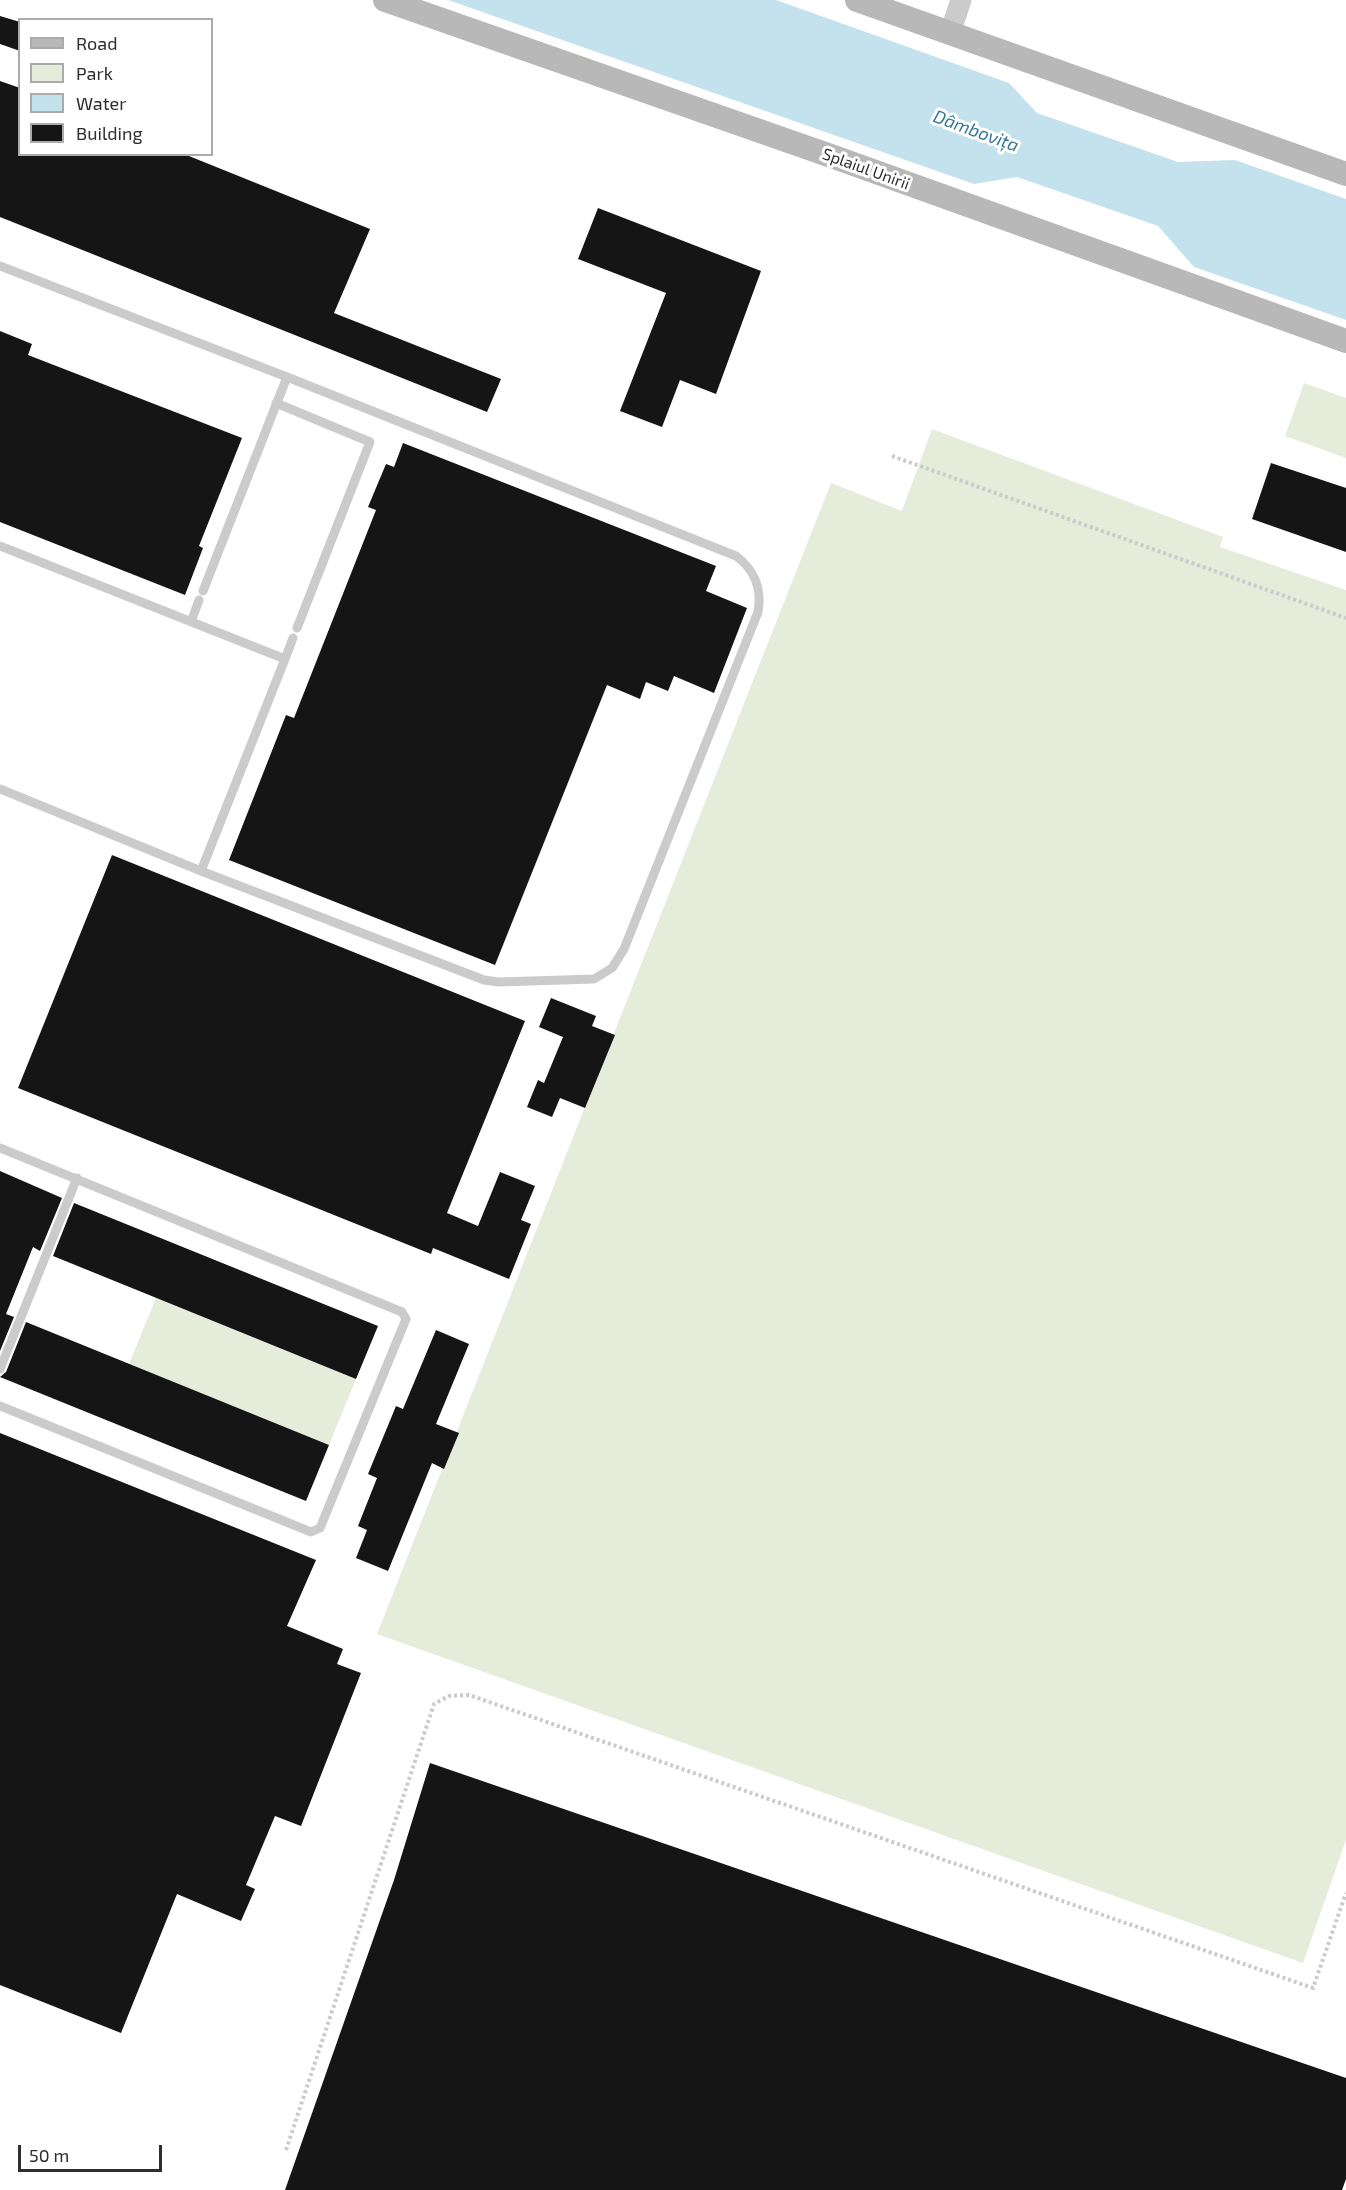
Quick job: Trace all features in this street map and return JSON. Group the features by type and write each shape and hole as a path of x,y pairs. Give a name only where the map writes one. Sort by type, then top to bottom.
{"main road":[{"name":"Splaiul Unirii","path":"385,0 834,157 1346,341"},
{"path":"857,0 1346,174"}],"street":[{"path":"950,33 961,0"}],"lane":[{"path":"0,266 287,377 736,556 744,562 756,582 759,605 624,949 612,968 594,979 499,982 484,980 201,871 0,789"},
{"path":"203,591 287,377"},
{"path":"276,403 370,442 297,628"},
{"path":"0,546 285,659"},
{"path":"191,622 200,600"},
{"path":"201,871 293,638"},
{"path":"0,1148 402,1312 406,1319 320,1528 311,1532 0,1406"},
{"path":"0,1369 77,1178"}],"path":[{"path":"892,456 1346,618"},
{"path":"286,2150 434,1704 449,1696 469,1695 1313,1988 1346,1893"}],"green space":[{"path":"1304,383 1346,398 1346,458 1285,436"},
{"path":"932,429 1223,537 1220,547 1346,590 1346,1840 1303,1963 377,1634 831,483 902,511"},
{"path":"156,1298 356,1379 329,1445 129,1364"}],"water":[{"name":"Dâmbovița","path":"448,0 776,0 1009,83 1037,113 1178,162 1235,160 1346,199 1346,320 1194,267 1158,226 1017,177 974,184"}],"building":[{"path":"0,16 18,21 18,50 0,44"},
{"path":"0,81 18,87 18,156 189,156 370,229 334,313 501,379 487,412 0,217"},
{"path":"598,208 761,271 716,394 680,380 662,427 620,411 666,293 578,259"},
{"path":"0,331 32,344 28,355 242,438 199,546 203,548 185,595 0,522"},
{"path":"403,443 716,566 706,591 747,608 714,693 674,676 668,691 646,682 640,699 607,685 495,965 229,860 286,715 294,718 376,510 368,507 386,464 394,467"},
{"path":"1271,463 1346,488 1346,552 1252,519"},
{"path":"112,855 525,1021 447,1213 478,1226 500,1172 535,1186 521,1220 531,1224 509,1279 433,1248 431,1254 18,1088"},
{"path":"551,998 596,1016 592,1026 615,1035 585,1108 560,1098 552,1117 527,1107 538,1080 544,1083 563,1037 539,1027"},
{"path":"0,1171 62,1198 40,1251 33,1247 6,1314 14,1317 0,1351"},
{"path":"74,1203 378,1326 356,1379 53,1256"},
{"path":"26,1322 329,1445 306,1501 0,1377 6,1372"},
{"path":"436,1330 469,1344 436,1424 459,1433 444,1469 432,1463 388,1571 356,1558 367,1530 358,1526 377,1478 368,1474 396,1406 403,1409"},
{"path":"0,1433 316,1560 287,1626 343,1649 337,1664 361,1673 301,1826 275,1816 246,1885 255,1889 241,1921 177,1894 121,2033 0,1985"},
{"path":"430,1763 1346,2078 1346,2179 1342,2190 285,2190 394,1880"}]}
